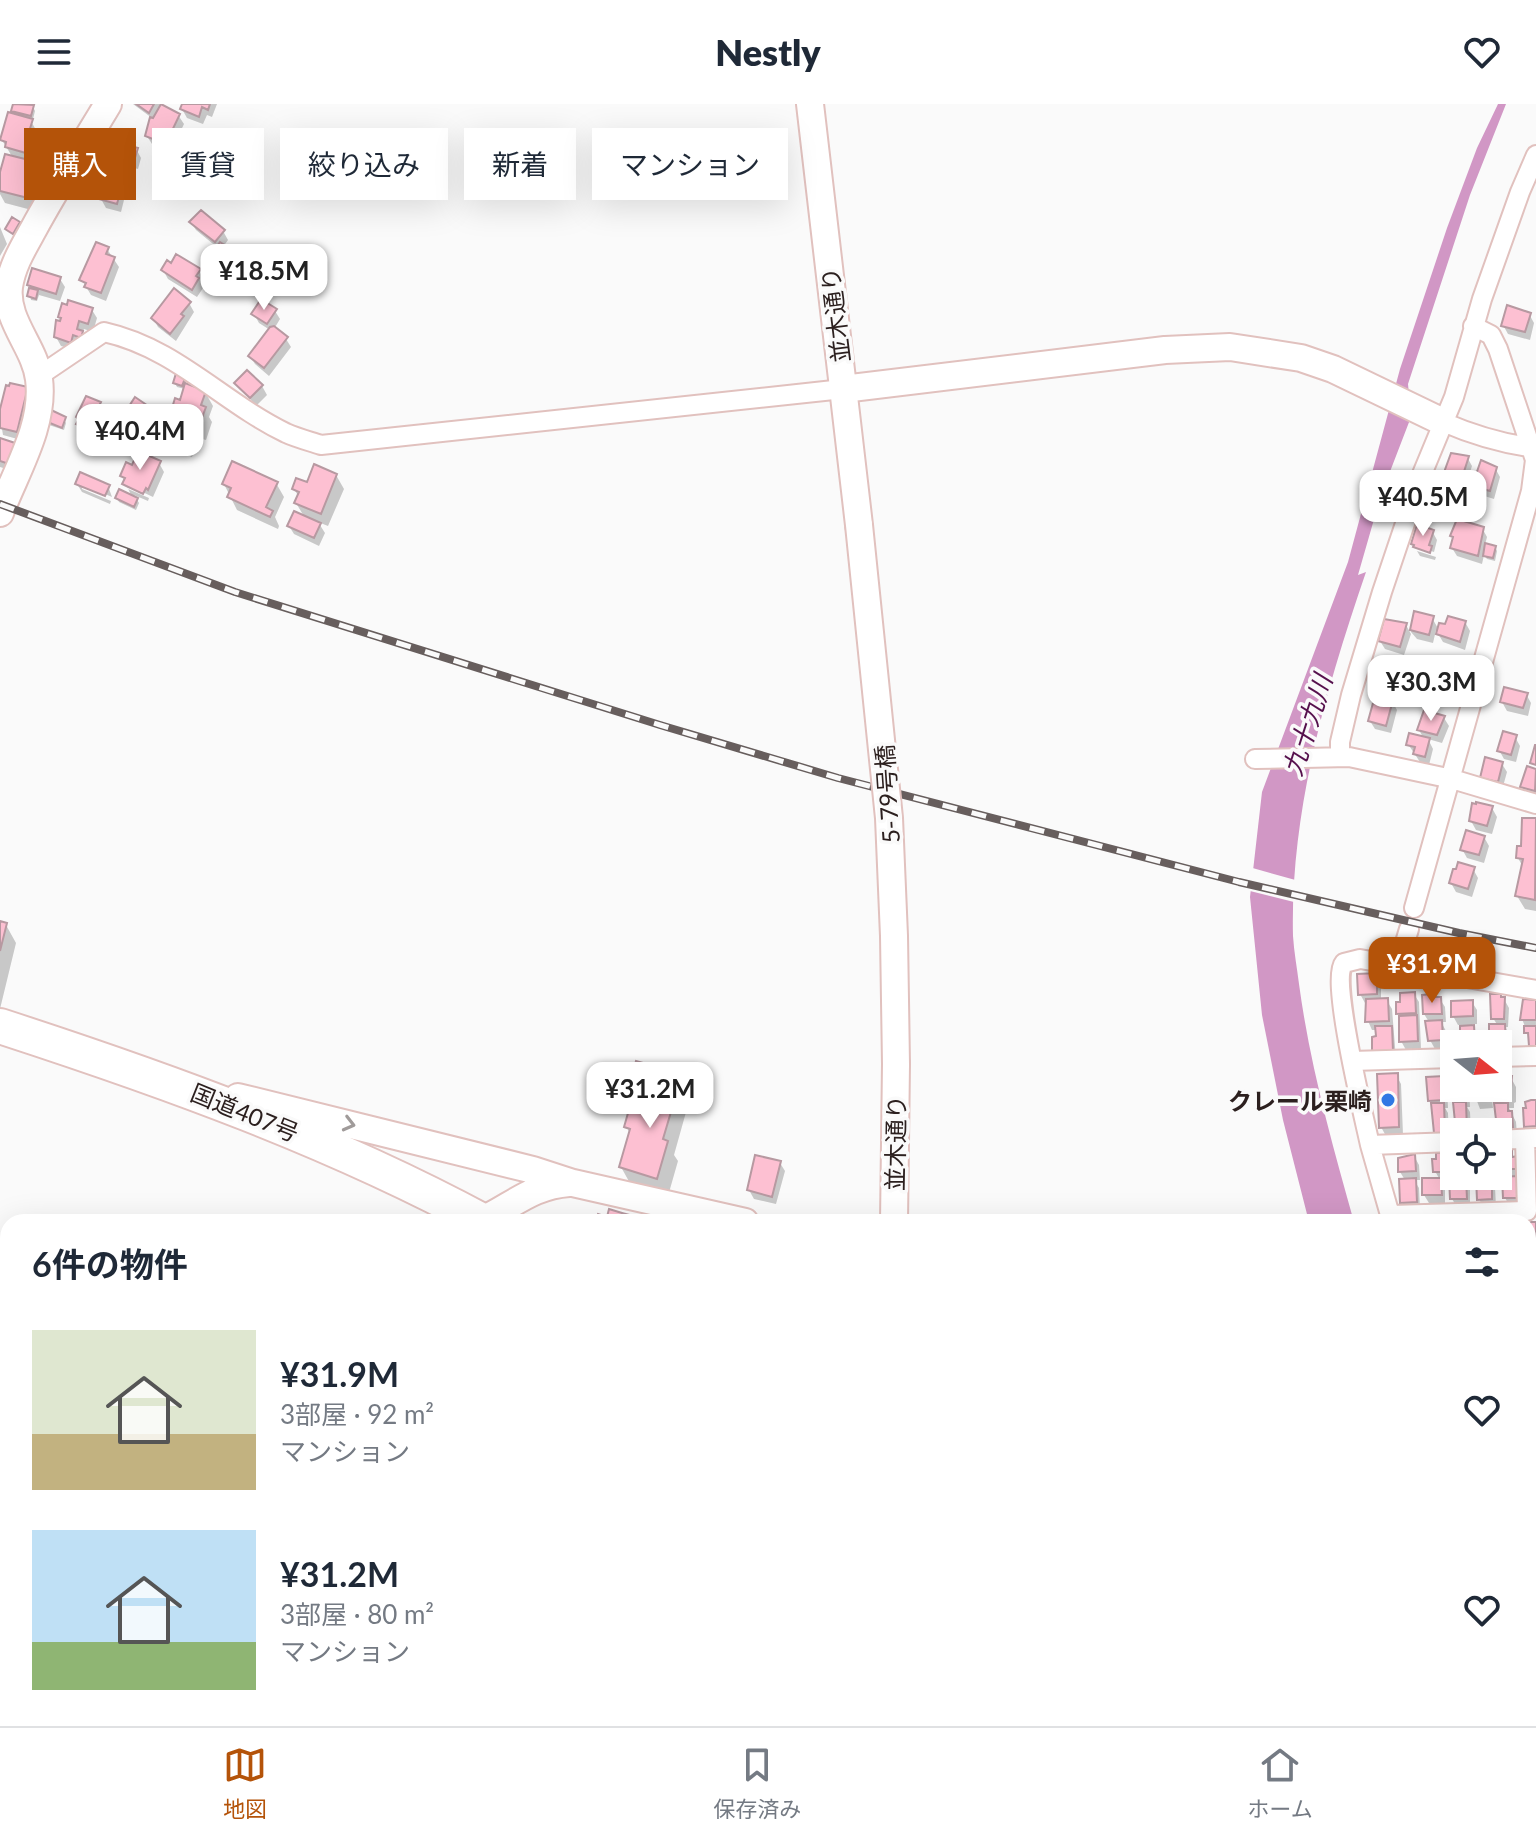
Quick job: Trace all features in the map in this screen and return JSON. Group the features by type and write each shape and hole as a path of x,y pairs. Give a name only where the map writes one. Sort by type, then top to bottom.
{"highway":[{"name":"国道407号","path":"0,1026 191,1090 305,1136 465,1214"},
{"name":"国道407号","path":"0,1050 196,1114 289,1151 427,1214"}],"street":[{"path":"0,513 36,424 39,376 11,308 9,284 19,255 38,220 108,104"},
{"name":"並木通り","path":"810,104 859,525"},
{"path":"1336,756 1377,606 1441,421 1454,397 1473,326 1536,155"},
{"path":"1414,908 1531,491 1535,460 1498,349 1491,335 1473,326"},
{"path":"39,376 104,332 122,336 184,365 236,403 286,433 321,445 843,389 1165,350 1230,347 1301,358 1385,392 1468,433 1532,447"},
{"name":"5-79号橋","path":"859,525 889,818 896,1064"},
{"path":"1258,759 1336,756 1452,779 1536,804"},
{"path":"1398,966 1409,929"},
{"path":"1391,1214 1370,1145 1352,1061 1340,968 1351,959 1536,990"},
{"path":"1512,1057 1536,1056"},
{"path":"1352,1061 1440,1058"},
{"name":"並木通り","path":"894,1214 896,1064"},
{"path":"191,1090 226,1094 533,1170 573,1183 710,1214"},
{"path":"1469,1214 1527,1211 1530,1138"},
{"path":"1370,1145 1440,1142"},
{"path":"494,1214 532,1191 549,1185 573,1183"}],"water":[{"name":"九十九川","path":"1498,104 1506,104 1470,195 1408,384 1411,417 1381,495 1358,575 1366,572 1337,661 1304,797 1294,890 1294,948 1315,1075 1352,1214 1307,1214 1283,1120 1262,1015 1250,897 1262,792 1348,562 1400,369 1477,148"}],"pier":[{"path":"1249,867 1299,881 1298,903 1246,890"}],"building":[{"path":"13,104 34,105 31,116 11,111"},
{"path":"136,104 154,104 149,113"},
{"path":"161,104 180,114 173,128 152,128 152,139 145,136 150,117 153,118"},
{"path":"182,104 210,104 208,110 202,107 199,117 180,109"},
{"path":"8,112 33,119 30,128 24,128 24,153 5,147 6,142 0,140"},
{"path":"5,154 24,159 24,197 0,191 0,172"},
{"path":"201,210 225,230 215,242 189,222"},
{"path":"12,217 20,222 13,234 5,229"},
{"path":"96,242 109,247 106,254 115,257 101,293 84,287 86,283 79,280"},
{"path":"220,242 232,250 226,258 215,250"},
{"path":"176,254 201,269 192,290 161,270 167,260 171,263"},
{"path":"32,268 61,277 56,294 27,285"},
{"path":"29,288 38,290 36,299 27,296"},
{"path":"174,288 191,302 170,334 151,318"},
{"path":"261,299 277,309 267,324 251,314"},
{"path":"68,300 93,308 88,324 79,321 77,329 83,331 81,338 73,335 71,343 54,337 56,320 60,321 61,318 58,317 62,303 67,305"},
{"path":"1507,305 1531,313 1525,332 1501,326"},
{"path":"274,326 288,337 264,368 248,356"},
{"path":"177,370 187,373 182,386 173,383"},
{"path":"247,370 263,385 250,398 234,383"},
{"path":"185,383 206,391 201,405 206,407 198,428 191,425 184,445 165,438 175,409 172,408 175,398 180,400"},
{"path":"6,385 28,387 17,432 0,428 0,409"},
{"path":"86,396 101,402 94,427 89,424 87,429 76,424"},
{"path":"135,397 163,416 161,420 166,423 158,434 153,430 150,435 124,414"},
{"path":"49,409 66,417 62,428 45,421"},
{"path":"124,430 138,442 129,453 115,441"},
{"path":"0,438 15,443 9,464 0,461"},
{"path":"138,451 161,461 148,490 146,488 143,494 122,484 125,478 120,476 126,462 132,465"},
{"path":"1451,453 1469,456 1460,484 1442,478"},
{"path":"1481,460 1497,467 1490,491 1472,486"},
{"path":"232,461 278,482 266,507 273,511 270,517 227,497 231,488 222,484"},
{"path":"314,464 337,474 321,514 294,503 299,492 292,489 296,478 307,482"},
{"path":"80,472 110,485 105,496 75,484"},
{"path":"1442,480 1475,489 1472,503 1438,493"},
{"path":"119,489 138,498 134,507 115,498"},
{"path":"294,511 321,523 314,538 287,526"},
{"path":"1457,519 1484,527 1478,556 1450,548 1453,537 1450,536"},
{"path":"1417,524 1434,530 1430,553 1411,544"},
{"path":"1485,543 1496,546 1493,558 1483,556"},
{"path":"1414,611 1434,616 1429,635 1410,630"},
{"path":"1448,616 1466,621 1460,642 1436,634 1439,623 1445,624"},
{"path":"1384,619 1407,623 1400,647 1378,641"},
{"path":"1504,687 1528,693 1523,708 1500,702"},
{"path":"1379,696 1393,700 1386,726 1368,721 1373,703 1377,704"},
{"path":"1424,710 1445,716 1437,735 1417,730"},
{"path":"1503,731 1517,735 1511,755 1497,751"},
{"path":"1409,733 1430,738 1425,757 1413,754 1415,747 1406,745"},
{"path":"1536,745 1536,765 1530,763"},
{"path":"1485,757 1503,762 1498,782 1480,778"},
{"path":"1527,766 1536,769 1535,791 1520,787"},
{"path":"1472,803 1493,806 1487,826 1469,821"},
{"path":"1522,818 1536,818 1535,900 1515,896 1523,859 1516,858 1517,846 1521,846"},
{"path":"1466,830 1485,836 1479,855 1460,850"},
{"path":"1458,862 1475,867 1468,889 1449,883"},
{"path":"0,921 7,923 0,951"},
{"path":"1377,973 1377,994 1358,995 1357,974"},
{"path":"1415,992 1416,1013 1396,1014 1400,993"},
{"path":"1432,994 1432,997 1441,997 1442,1014 1423,1014 1422,995"},
{"path":"1490,994 1505,997 1504,1019 1491,1019"},
{"path":"1388,998 1389,1021 1365,1022 1366,999"},
{"path":"1523,999 1536,1000 1536,1020 1520,1020"},
{"path":"1473,1000 1473,1016 1451,1017 1451,1001"},
{"path":"1417,1015 1418,1041 1399,1042 1399,1016"},
{"path":"1442,1020 1440,1040 1428,1041 1425,1021"},
{"path":"1489,1024 1505,1024 1505,1030 1489,1030"},
{"path":"1474,1025 1474,1030 1460,1030 1460,1026"},
{"path":"1375,1026 1392,1026 1393,1051 1372,1052"},
{"path":"1524,1026 1536,1026 1536,1046 1529,1046"},
{"path":"636,1061 657,1067 653,1081 632,1075"},
{"path":"664,1072 678,1076 676,1084 679,1085 663,1139 668,1141 657,1179 619,1167 630,1129 624,1127 630,1106 648,1112 658,1077 662,1078"},
{"name":"クレール栗崎","path":"1398,1073 1399,1127 1379,1128 1377,1074"},
{"path":"1440,1076 1440,1100 1428,1101 1426,1077"},
{"path":"638,1100 649,1103 647,1108 637,1105"},
{"path":"1536,1100 1536,1126 1524,1127 1523,1108 1526,1108 1525,1102"},
{"path":"1453,1102 1466,1102 1467,1118 1455,1118"},
{"path":"1431,1103 1444,1103 1444,1118 1440,1118 1440,1133 1434,1133"},
{"path":"1494,1103 1508,1103 1508,1111 1512,1111 1513,1127 1512,1118 1496,1118"},
{"path":"1436,1153 1440,1153 1440,1172 1433,1172 1432,1159 1436,1159"},
{"path":"1415,1154 1416,1171 1398,1172 1398,1158"},
{"path":"755,1155 781,1161 772,1197 747,1190"},
{"path":"1518,1156 1519,1169 1512,1169 1512,1157"},
{"path":"1512,1176 1517,1176 1518,1198 1503,1198 1503,1190 1512,1190"},
{"path":"1416,1178 1417,1202 1400,1203 1399,1179"},
{"path":"1422,1178 1440,1178 1442,1195 1422,1195"},
{"path":"1450,1190 1467,1190 1467,1199 1450,1199"},
{"path":"1477,1190 1492,1190 1492,1199 1477,1200"},
{"path":"609,1209 622,1213 622,1214 608,1214"}],"railway":[{"path":"0,504 235,592 838,778 1239,882 1536,948"}],"place":[{"name":"クレール栗崎","path":"1388,1100"}]}
